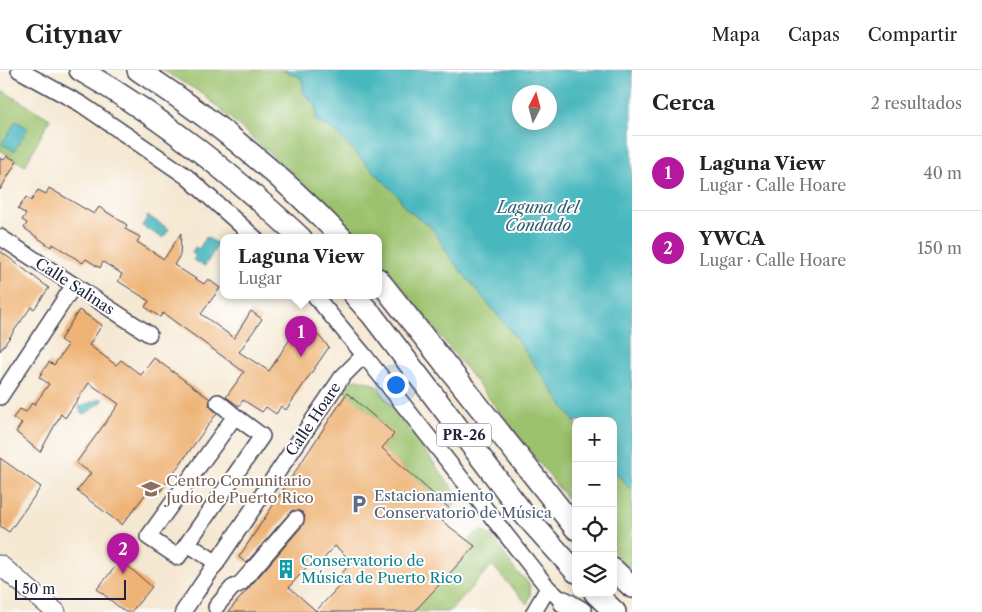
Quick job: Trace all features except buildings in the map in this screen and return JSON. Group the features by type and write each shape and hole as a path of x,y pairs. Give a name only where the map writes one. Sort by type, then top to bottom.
{"highway":[{"path":"80,70 148,113 210,158 264,203 297,234"},
{"path":"138,70 205,116 242,146 282,179 338,234"},
{"name":"PR-26","path":"382,284 572,524"},
{"name":"PR-26","path":"357,299 372,315 523,513 572,568"},
{"path":"617,573 632,587"},
{"path":"599,597 615,612"}],"main road":[{"path":"0,565 56,612"}],"street":[{"path":"19,70 81,104 186,176 251,234"},
{"name":"Calle Salinas","path":"0,237 149,334"},
{"path":"0,397 74,285"},
{"path":"318,299 364,354 548,588 573,609"},
{"name":"Calle Hoare","path":"183,612 342,377 364,354"},
{"path":"218,402 262,436 178,557 148,537 235,416"},
{"path":"196,594 221,610 225,608 238,593 241,583 296,520"},
{"path":"188,544 217,563"},
{"path":"534,612 548,588"}],"green space":[{"path":"162,70 282,70 300,77 303,83 303,92 316,106 316,121 332,129 399,197 406,209 432,228 451,259 510,330 572,418 572,505 395,278 382,264 382,234 352,234 303,183 203,94"},
{"path":"3,91 50,119 25,166 0,150 0,94"},
{"path":"357,379 375,384 451,486 457,496 454,507 450,509 382,448 394,434 343,390 349,383"},
{"path":"617,474 632,491 632,572 617,556"},
{"path":"481,531 492,537 515,570 529,584 530,594 527,604 492,565 449,612 406,612 466,542 473,548 475,547 468,541 474,534"}],"water":[{"name":"Laguna del Condado","path":"282,70 632,70 632,491 617,474 617,417 572,418 510,330 451,259 432,228 406,209 399,197 332,129 316,121 316,106 303,92 303,83 300,77"},
{"path":"16,121 28,128 14,151 2,144"},
{"path":"148,216 169,229 163,238 142,226"},
{"path":"206,237 218,244 205,266 193,260 196,256 192,253 195,247 199,249"},
{"path":"101,398 103,401 85,414 81,413 79,407"}],"place":[{"name":"Laguna View","path":"301,357"},
{"name":"Centro Comunitario Judío de Puerto Rico","path":"151,489"},
{"name":"Estacionamiento Conservatorio de Música","path":"359,504"},
{"name":"Conservatorio de Música de Puerto Rico","path":"286,569"},
{"name":"YWCA","path":"123,574"}]}
